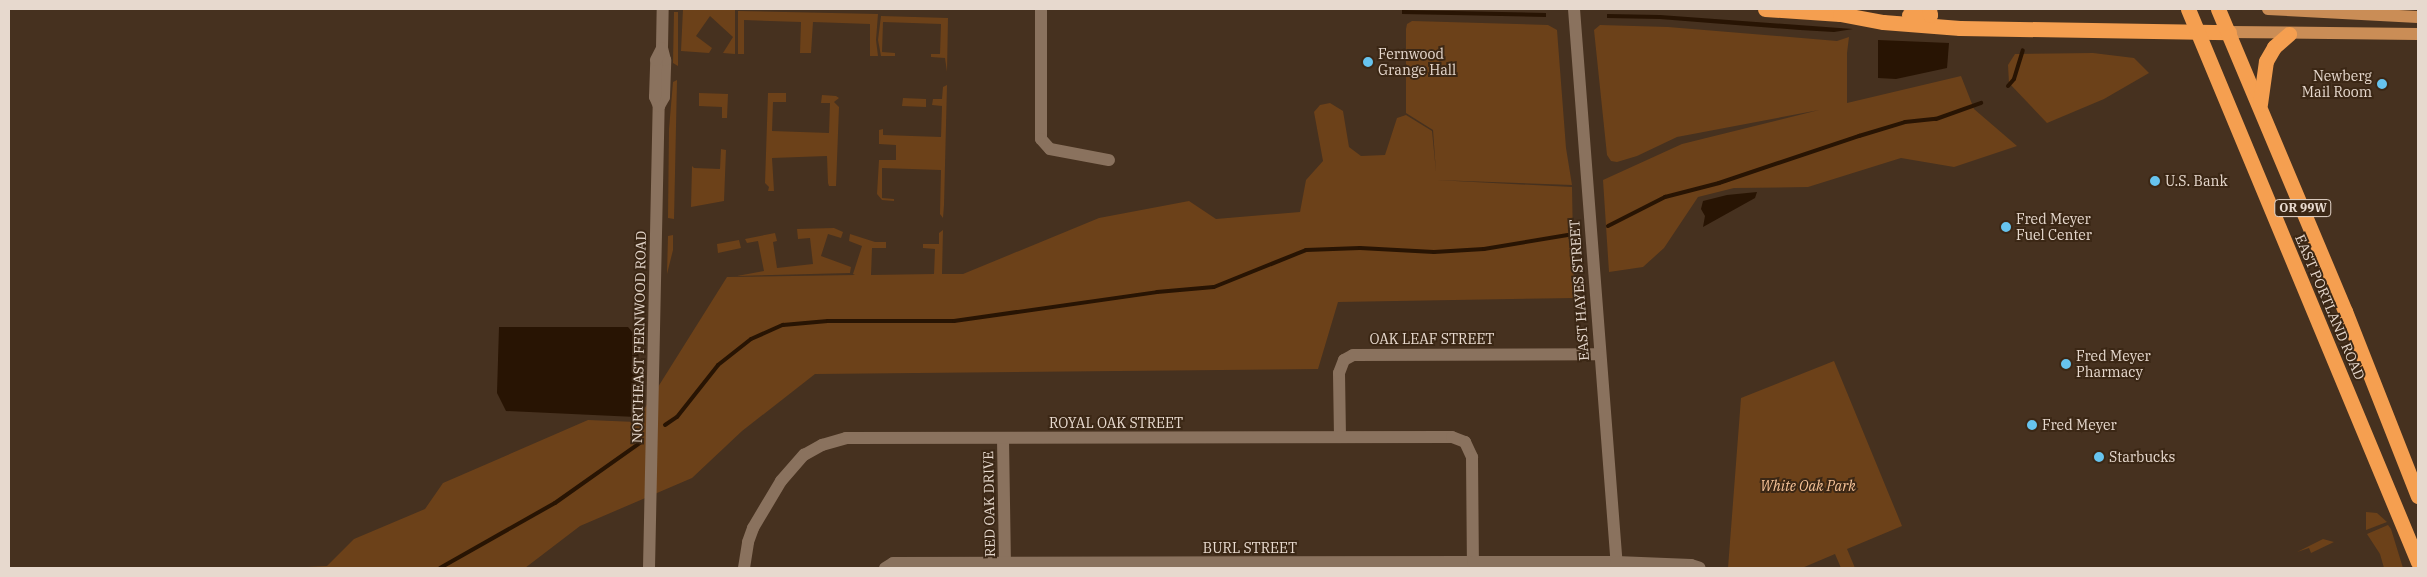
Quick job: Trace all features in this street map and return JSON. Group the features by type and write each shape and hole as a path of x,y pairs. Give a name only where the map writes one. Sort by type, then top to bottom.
{"highway":[{"path":"1765,9 1840,14 1882,22 1960,28 2229,32"},
{"path":"1840,14 1871,9"},
{"path":"1882,22 1893,15 1930,15 1929,9"},
{"name":"EAST PORTLAND ROAD","path":"2188,9 2418,562"},
{"name":"EAST PORTLAND ROAD","path":"2218,9 2260,105 2380,396 2418,496"},
{"path":"2260,105 2266,61 2274,47 2289,34"}],"main road":[{"path":"2268,9 2418,17"},
{"path":"2229,32 2418,34"}],"street":[{"name":"NORTHEAST FERNWOOD ROAD","path":"649,568 659,106 664,97 665,60 662,48 663,9"},
{"path":"1041,9 1040,139 1050,148 1109,160"},
{"name":"EAST HAYES STREET","path":"1574,9 1599,354 1617,565"},
{"name":"OAK LEAF STREET","path":"1340,437 1339,373 1344,360 1353,354 1599,354"},
{"name":"ROYAL OAK STREET","path":"744,568 748,542 781,481 804,455 822,445 846,438 1452,437 1465,442 1472,456 1473,562"},
{"name":"RED OAK DRIVE","path":"1003,439 1005,566"},
{"name":"BURL STREET","path":"885,568 893,562 1005,566 1349,565 1473,562 1536,565 1691,565 1700,568"}],"green space":[{"path":"683,9 735,10 735,54 723,53 733,37 710,16 696,36 712,48 709,53 681,51"},
{"path":"738,11 878,14 876,40 878,56 870,56 870,24 813,22 811,53 800,53 801,22 744,20 744,54 738,54"},
{"path":"674,12 678,12 678,66 673,63"},
{"path":"881,16 948,18 947,72 945,58 931,57 931,54 940,54 941,24 883,22 882,52 895,53 895,56 881,56 878,40"},
{"path":"1412,21 1548,25 1557,30 1566,148 1572,185 1436,180 1572,187 1574,298 1338,302 1318,369 815,374 742,431 692,478 580,526 525,568 287,568 327,566 354,539 425,509 443,483 588,420 636,422 727,277 855,275 853,274 862,246 849,241 850,234 875,242 886,242 886,248 872,248 871,275 934,274 935,249 923,248 923,244 939,244 939,233 943,230 942,274 963,274 1099,218 1189,201 1216,219 1300,212 1306,180 1323,161 1314,112 1320,105 1330,103 1343,111 1349,147 1361,156 1385,155 1397,118 1406,115 1432,131 1436,172 1433,130 1406,113 1406,29 1407,24"},
{"path":"1600,25 1668,27 1837,41 1849,37 1847,53 1847,103 1961,76 1974,109 2017,146 1954,167 1901,158 1808,187 1734,188 1698,197 1664,248 1643,267 1609,272 1603,180 1682,144 1819,110 1677,137 1637,156 1617,162 1611,161 1607,155 1594,30"},
{"path":"2093,53 2134,58 2149,73 2104,99 2047,123 2009,83 2008,65 2015,54"},
{"path":"677,80 674,219 668,218 669,129 673,82"},
{"path":"947,85 943,218 940,214 941,170 882,168 882,198 894,199 894,201 882,200 877,194 879,160 896,160 896,145 879,144 879,130 883,129 883,135 941,137 942,106 932,105 933,99 942,99 943,87"},
{"path":"699,93 728,94 727,118 722,118 722,107 699,106"},
{"path":"768,93 786,93 786,102 773,102 772,131 829,133 830,103 821,103 822,95 839,98 834,102 839,107 836,186 829,186 828,183 827,156 772,158 774,191 768,191 769,187 765,183"},
{"path":"903,98 926,99 926,107 902,106"},
{"path":"721,149 726,150 724,201 691,207 692,166 694,168 720,169"},
{"path":"834,228 843,232 841,238 828,234 821,256 851,267 850,273 737,276 764,271 758,241 747,243 745,239 775,233 777,241 773,242 777,268 813,264 810,238 798,239 797,229"},
{"path":"673,235 673,250 667,274 668,236"},
{"path":"739,240 741,248 718,253 717,244"},
{"name":"White Oak Park","path":"1834,361 1902,526 1847,549 1855,568 1841,568 1835,554 1802,568 1728,568 1741,398"},
{"path":"2366,512 2377,513 2387,522 2366,530"},
{"path":"2388,525 2391,529 2403,568 2384,568 2380,554 2367,534"},
{"path":"2323,539 2334,542 2311,553 2309,548 2297,552"}],"shaded area":[{"path":"1402,10 1546,13 1546,17 1402,14"},
{"path":"1607,14 1660,15 1853,29 1834,32 1800,30 1660,19 1607,18"},
{"path":"1878,40 1949,43 1947,68 1896,79 1878,78"},
{"path":"1757,192 1755,198 1703,227 1705,216 1701,209 1703,201 1727,195"},
{"path":"499,327 628,327 639,340 636,417 506,411 497,393"}],"waterway":[{"path":"2008,86 2014,79 2023,50"},
{"path":"1608,226 1665,197 1719,183 1905,122 1936,119 1981,103"},
{"path":"665,425 677,417 718,365 751,339 783,325 828,321 954,321 1157,292 1214,287 1306,250 1360,248 1434,252 1484,249 1580,233"},
{"path":"440,568 555,503 641,442"}],"place":[{"name":"Fernwood Grange Hall","path":"1368,62"},
{"name":"Newberg Mail Room","path":"2382,84"},
{"name":"U.S. Bank","path":"2155,181"},
{"name":"Fred Meyer Fuel Center","path":"2006,227"},
{"name":"Fred Meyer Pharmacy","path":"2066,364"},
{"name":"Fred Meyer","path":"2032,425"},
{"name":"Starbucks","path":"2099,457"}]}
